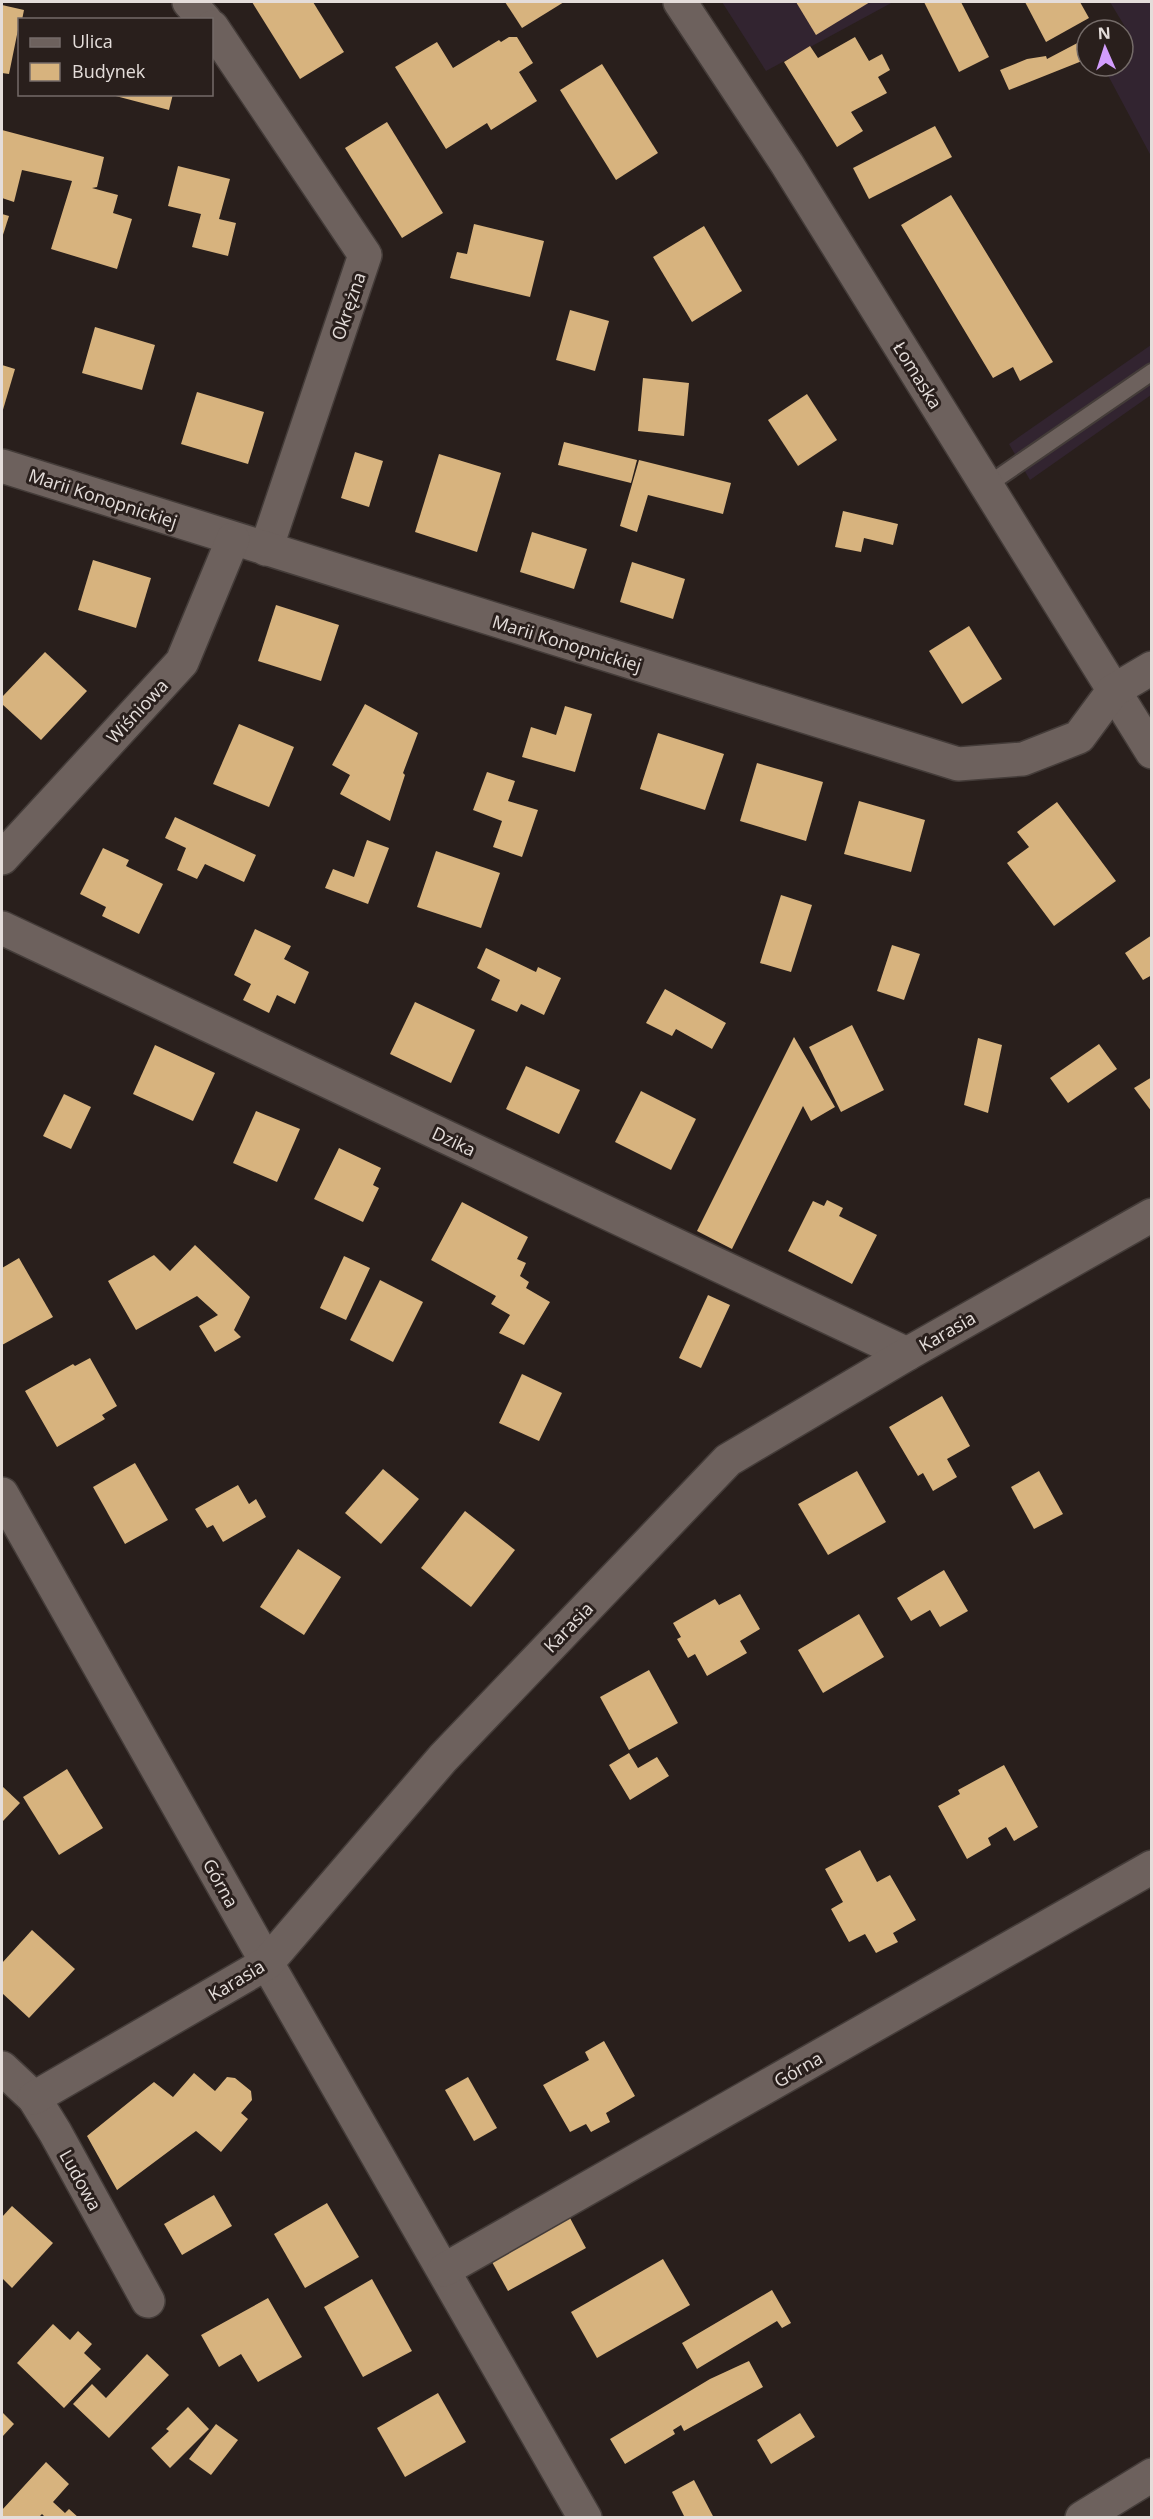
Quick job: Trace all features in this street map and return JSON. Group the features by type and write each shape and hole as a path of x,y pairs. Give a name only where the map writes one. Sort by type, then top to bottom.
{"street":[{"path":"189,2 203,18"},
{"name":"Łomaska","path":"680,2 787,164 1152,752"},
{"name":"Okrężna","path":"213,28 365,255 266,549"},
{"name":"Marii Konopnickiej","path":"2,466 958,764 1023,759 1079,737 1113,691"},
{"name":"Wiśniowa","path":"2,858 182,662 233,539"},
{"path":"1113,691 1152,668"},
{"name":"Dzika","path":"2,928 907,1354"},
{"name":"Karasia","path":"34,2098 267,1963 443,1758 728,1460 907,1354 1152,1215"},
{"name":"Górna","path":"2,1494 267,1963 585,2517"},
{"name":"Górna","path":"444,2270 1152,1868"},
{"name":"Ludowa","path":"2,2068 34,2098 148,2301"},
{"path":"1082,2517 1152,2475"}],"lane":[{"path":"986,486 1152,372"}],"shaded area":[{"path":"722,2 893,2 766,71"},
{"path":"1110,2 1151,2 1151,156 1109,78 1135,78 1135,18 1120,18"},
{"path":"1151,345 1151,395 1030,480 1009,444"}],"building":[{"path":"252,2 313,2 344,52 300,79"},
{"path":"505,2 564,2 522,28"},
{"path":"796,2 870,2 816,35"},
{"path":"924,2 961,2 989,57 959,72"},
{"path":"1025,2 1080,2 1089,18 1075,18 1075,26 1046,42"},
{"path":"2,5 24,10 22,18 18,18 18,30 9,74 2,73"},
{"path":"509,37 517,37 533,63 519,72 537,101 491,130 487,123 446,149 395,67 437,42 453,68 499,40 501,42"},
{"path":"855,37 869,61 882,54 890,70 878,77 887,93 851,112 863,131 837,147 784,62 810,46 818,58"},
{"path":"1075,44 1075,64 1009,90 1000,70 1027,59 1046,56 1047,59"},
{"path":"602,64 658,153 616,180 560,90"},
{"path":"116,96 172,96 169,110"},
{"path":"387,122 443,213 402,238 345,148"},
{"path":"935,126 952,157 869,199 853,168"},
{"path":"2,130 104,157 97,187 92,188 118,195 113,213 132,219 117,269 51,249 72,181 22,170 14,202 2,198"},
{"path":"178,166 230,179 219,219 236,223 228,256 192,247 201,214 168,206"},
{"path":"951,195 1053,362 1020,381 1013,367 993,378 901,225"},
{"path":"2,214 9,216 2,238"},
{"path":"474,224 544,241 530,297 450,278 457,252 467,254"},
{"path":"704,226 742,291 692,322 653,257"},
{"path":"570,310 609,321 595,371 556,360"},
{"path":"95,327 155,345 142,390 82,373"},
{"path":"2,365 15,369 2,413"},
{"path":"643,378 689,383 684,436 638,431"},
{"path":"197,392 264,412 248,464 181,444"},
{"path":"807,394 837,440 798,466 768,420"},
{"path":"564,442 637,460 631,483 558,465"},
{"path":"355,452 383,461 369,507 341,498"},
{"path":"439,454 501,473 477,552 415,532"},
{"path":"639,460 731,483 723,514 648,495 637,532 620,526"},
{"path":"843,511 898,524 893,545 864,538 861,552 835,547"},
{"path":"532,532 587,549 574,589 520,572"},
{"path":"93,560 151,578 136,628 78,610"},
{"path":"632,562 685,579 673,619 620,602"},
{"path":"276,605 339,625 321,681 258,661"},
{"path":"969,626 1002,679 962,704 929,651"},
{"path":"45,652 87,691 41,740 2,704 2,697"},
{"path":"365,704 418,733 403,773 405,775 390,821 340,794 350,775 332,765"},
{"path":"565,706 592,714 575,772 522,757 531,727 556,735"},
{"path":"239,724 294,747 269,807 213,784"},
{"path":"658,733 724,754 705,810 640,789"},
{"path":"757,763 823,782 806,841 740,821"},
{"path":"487,772 515,781 508,801 538,810 522,857 493,847 502,821 473,810"},
{"path":"859,801 925,820 911,872 844,854"},
{"path":"1057,802 1116,881 1054,926 1007,863 1029,847 1017,832"},
{"path":"175,817 256,855 244,882 205,864 197,879 177,870 186,848 165,838"},
{"path":"367,840 389,848 368,904 325,888 333,869 354,877"},
{"path":"103,848 129,860 126,866 163,884 139,934 102,916 106,907 80,894"},
{"path":"436,851 500,873 481,928 417,907"},
{"path":"781,895 812,905 791,972 760,963"},
{"path":"255,929 291,946 284,959 309,972 295,1004 277,995 269,1013 243,1000 251,984 234,975"},
{"path":"1152,935 1152,975 1143,980 1125,953"},
{"path":"892,945 920,954 904,1000 877,991"},
{"path":"486,948 536,972 538,967 561,978 544,1015 521,1004 517,1012 491,1000 500,980 477,968"},
{"path":"665,989 726,1023 712,1049 676,1029 672,1036 646,1023"},
{"path":"415,1002 475,1030 451,1083 390,1054"},
{"path":"852,1025 884,1090 841,1112 809,1047"},
{"path":"794,1037 835,1107 811,1121 803,1106 732,1249 697,1231"},
{"path":"978,1038 1002,1045 988,1113 964,1105"},
{"path":"1099,1044 1117,1069 1068,1103 1050,1078"},
{"path":"155,1045 215,1073 193,1121 133,1094"},
{"path":"526,1066 580,1090 559,1134 506,1109"},
{"path":"1152,1077 1152,1112 1134,1088"},
{"path":"641,1091 696,1119 671,1170 615,1142"},
{"path":"64,1094 91,1107 71,1149 43,1136"},
{"path":"256,1111 300,1129 277,1182 233,1163"},
{"path":"339,1148 381,1168 373,1185 379,1188 363,1222 314,1199"},
{"path":"827,1200 843,1208 839,1216 877,1235 852,1284 788,1251 813,1201 824,1206"},
{"path":"462,1202 528,1237 517,1259 526,1263 520,1276 529,1282 526,1288 550,1302 524,1345 499,1333 510,1315 491,1304 496,1296 431,1260"},
{"path":"195,1245 250,1297 234,1330 241,1337 215,1352 199,1326 218,1315 197,1296 136,1330 108,1281 154,1255 170,1271"},
{"path":"344,1256 370,1268 346,1320 320,1308"},
{"path":"19,1258 53,1317 2,1345 2,1268"},
{"path":"380,1280 423,1302 393,1362 350,1340"},
{"path":"708,1295 730,1305 701,1368 679,1358"},
{"path":"90,1358 117,1406 102,1415 105,1419 57,1447 25,1391 73,1364 75,1366"},
{"path":"522,1374 562,1393 539,1441 499,1423"},
{"path":"942,1396 970,1446 947,1459 957,1477 933,1491 923,1473 918,1476 889,1427"},
{"path":"135,1463 168,1520 125,1544 93,1487"},
{"path":"383,1469 419,1499 381,1544 345,1513"},
{"path":"857,1471 886,1522 828,1555 798,1504"},
{"path":"1039,1471 1063,1514 1034,1529 1011,1487"},
{"path":"238,1485 249,1504 256,1499 266,1517 223,1542 213,1525 207,1528 195,1509"},
{"path":"465,1511 515,1550 471,1607 421,1568"},
{"path":"298,1549 341,1577 304,1635 260,1607"},
{"path":"944,1570 968,1611 940,1627 930,1610 911,1621 897,1598"},
{"path":"740,1594 760,1629 740,1641 747,1653 707,1676 695,1654 688,1658 677,1639 681,1637 673,1623 715,1599 719,1605"},
{"path":"859,1614 884,1657 823,1693 798,1650"},
{"path":"649,1670 678,1723 629,1750 600,1697"},
{"path":"629,1753 638,1768 657,1757 669,1776 630,1800 609,1765"},
{"path":"1004,1765 1038,1827 1014,1841 1006,1827 988,1838 991,1845 967,1859 938,1806 960,1794 958,1790"},
{"path":"67,1769 103,1828 59,1855 23,1797"},
{"path":"2,1786 20,1803 3,1821 2,1819"},
{"path":"860,1850 877,1882 890,1875 916,1920 893,1933 898,1942 876,1953 865,1934 849,1942 831,1909 843,1902 825,1869"},
{"path":"32,1930 75,1969 29,2018 2,1993 2,1963"},
{"path":"604,2041 635,2096 606,2113 610,2122 591,2132 586,2124 570,2132 543,2085 589,2060 585,2052"},
{"path":"194,2073 215,2091 227,2077 235,2078 251,2091 252,2100 241,2113 248,2119 221,2152 196,2131 117,2190 87,2136 154,2082 173,2097"},
{"path":"468,2077 497,2128 474,2141 445,2090"},
{"path":"214,2195 232,2226 182,2255 164,2224"},
{"path":"327,2203 359,2257 305,2288 274,2234"},
{"path":"12,2206 53,2243 12,2288 2,2278 2,2217"},
{"path":"570,2218 586,2248 508,2291 492,2262"},
{"path":"663,2259 690,2305 597,2358 571,2312"},
{"path":"372,2279 412,2351 363,2377 324,2307"},
{"path":"772,2290 791,2323 782,2328 777,2321 697,2369 682,2343"},
{"path":"268,2298 302,2357 258,2382 241,2354 219,2367 201,2335"},
{"path":"53,2324 70,2340 78,2331 92,2344 84,2353 101,2369 64,2408 17,2363"},
{"path":"147,2354 169,2375 109,2438 73,2404 92,2384 106,2398"},
{"path":"749,2361 763,2387 684,2431 681,2425 673,2430 675,2434 625,2464 610,2439 710,2379"},
{"path":"438,2393 466,2442 405,2477 377,2428"},
{"path":"188,2407 209,2429 170,2468 151,2448 169,2431 166,2429"},
{"path":"2,2412 14,2424 2,2437"},
{"path":"800,2413 815,2437 771,2464 757,2440"},
{"path":"216,2424 238,2440 211,2475 189,2459"},
{"path":"46,2462 69,2484 53,2502 65,2513 69,2509 79,2518 46,2518 42,2514 38,2518 2,2518 2,2510"},
{"path":"694,2480 714,2518 685,2518 672,2492"}]}
